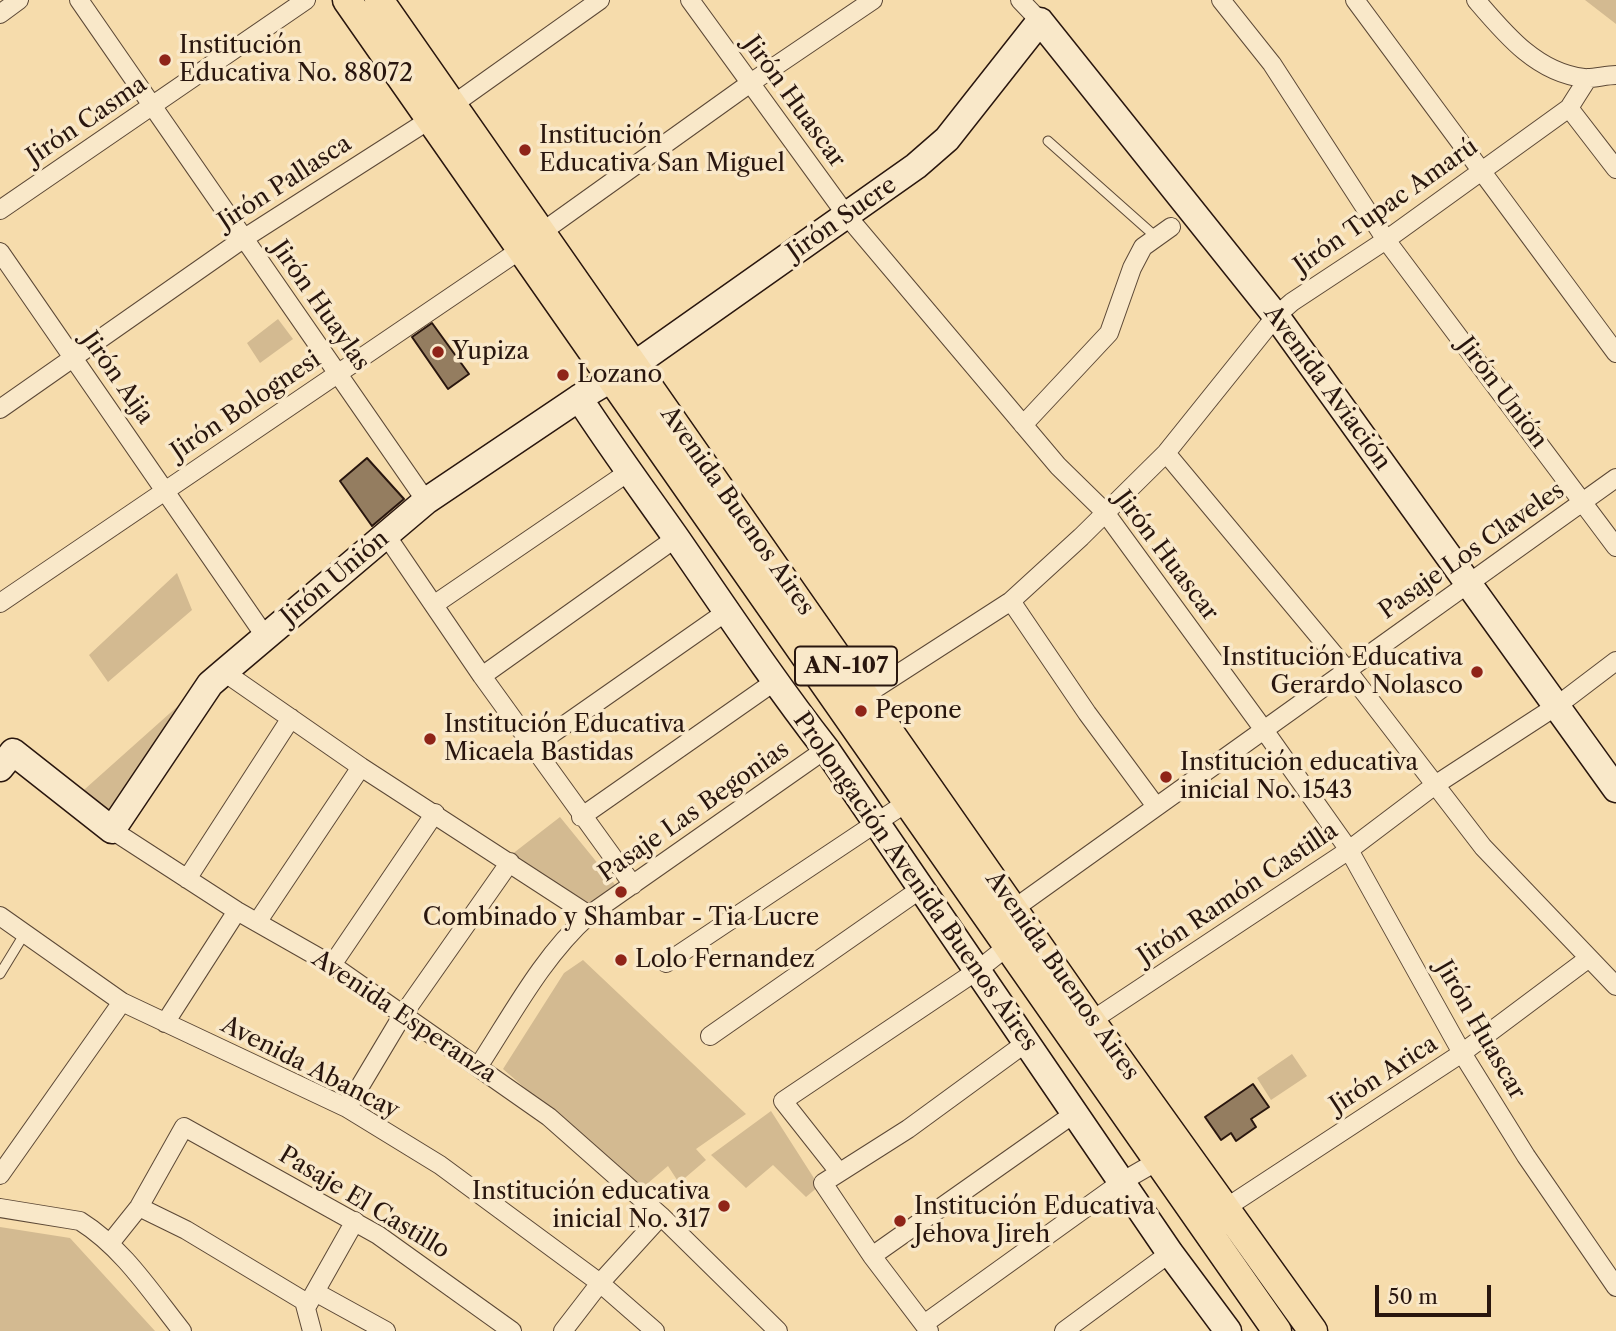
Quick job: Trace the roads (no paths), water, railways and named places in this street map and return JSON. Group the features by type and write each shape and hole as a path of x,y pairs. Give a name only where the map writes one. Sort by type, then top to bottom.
{"main road":[{"name":"Avenida Buenos Aires","path":"347,0 542,232 621,372 842,712 1277,1331"},
{"name":"Avenida Buenos Aires","path":"379,0 439,112 520,250 621,372 866,694 1091,1021 1313,1331"}],"street":[{"path":"0,14 19,0"},
{"name":"Jirón Huaylas","path":"79,0 426,501"},
{"name":"Jirón Casma","path":"0,210 306,0"},
{"name":"Jirón Pallasca","path":"0,409 243,239 439,112 600,0"},
{"name":"Jirón Huascar","path":"690,0 847,216 1058,466 1104,511 1264,730 1349,850 1462,1053 1526,1156 1616,1287"},
{"path":"542,232 749,84 873,0"},
{"name":"Avenida Aviación","path":"1020,0 1276,316 1616,789"},
{"name":"Jirón Unión","path":"1221,0 1272,64 1386,240 1616,547"},
{"path":"1355,0 1616,353"},
{"path":"1476,0 1506,35 1540,63 1564,75 1588,78 1616,75"},
{"name":"Jirón Sucre","path":"621,372 916,166 947,139 1040,22"},
{"name":"Jirón Tupac Amarú","path":"842,712 1011,601 1166,453 1276,316 1292,302 1386,240 1569,108 1588,78"},
{"path":"1569,108 1616,170"},
{"path":"1023,425 1109,333 1132,268 1143,247 1164,232"},
{"name":"Jirón Bolognesi","path":"0,603 520,250"},
{"name":"Jirón Aija","path":"0,252 265,636"},
{"name":"Jirón Unión","path":"112,830 210,684 426,501 621,372"},
{"name":"Prolongación Avenida Buenos Aires","path":"579,398 627,473 676,538 774,682 826,749 922,888 1123,1181 1219,1328"},
{"path":"1166,453 1347,670 1483,847 1616,986"},
{"path":"435,604 627,473"},
{"name":"Pasaje Los Claveles","path":"1015,908 1155,805 1616,478"},
{"path":"386,535 581,817 632,885"},
{"path":"482,676 676,538"},
{"path":"1011,601 1087,713 1155,805"},
{"path":"533,747 726,612"},
{"name":"Jirón Ramón Castilla","path":"1091,1021 1349,850 1435,785 1558,705 1616,661"},
{"path":"224,672 361,767 589,915"},
{"path":"581,817 774,682"},
{"path":"187,879 291,718"},
{"name":"Pasaje Las Begonias","path":"478,1067 542,967 570,932 589,915 826,749"},
{"name":"Avenida Esperanza","path":"4,753 112,830 187,879 332,965 402,1017 549,1116 661,1216 778,1331"},
{"path":"258,921 361,767"},
{"path":"666,963 906,803"},
{"path":"332,965 435,813"},
{"path":"347,1108 402,1017 510,862"},
{"path":"710,1036 922,888"},
{"path":"165,1023 237,911"},
{"name":"Avenida Abancay","path":"0,916 122,1002 347,1108 440,1165 600,1283 655,1331"},
{"path":"839,1172 782,1101 978,970 1008,946"},
{"name":"Jirón Arica","path":"1200,1225 1462,1053 1589,958"},
{"path":"0,1175 122,1002"},
{"path":"1027,1042 908,1129 823,1183 872,1256 927,1328 1123,1181 1156,1162"},
{"path":"872,1256 1075,1113"},
{"name":"Pasaje El Castillo","path":"139,1207 184,1127 355,1221 512,1331"},
{"path":"111,1242 139,1207 186,1230 304,1301 312,1299 386,1331"},
{"path":"0,1208 80,1221 111,1242 182,1331"},
{"path":"563,1331 600,1283 661,1216"},
{"path":"312,1331 312,1299 355,1221"},
{"path":"1064,1331 1170,1253"}],"lane":[{"path":"1048,141 1164,232"},
{"path":"0,974 26,932"}],"place":[{"name":"Institución Educativa No. 88072","path":"165,60"},
{"name":"Institución Educativa San Miguel","path":"525,150"},
{"name":"Yupiza","path":"438,352"},
{"name":"Lozano","path":"563,375"},
{"name":"Institución Educativa Gerardo Nolasco","path":"1477,672"},
{"name":"Pepone","path":"861,711"},
{"name":"Institución Educativa Micaela Bastidas","path":"430,739"},
{"name":"Institución educativa inicial No. 1543","path":"1166,777"},
{"name":"Combinado y Shambar - Tia Lucre","path":"621,892"},
{"name":"Lolo Fernandez","path":"621,960"},
{"name":"Institución educativa inicial No. 317","path":"724,1206"},
{"name":"Institución Educativa Jehova Jireh","path":"900,1221"}]}
